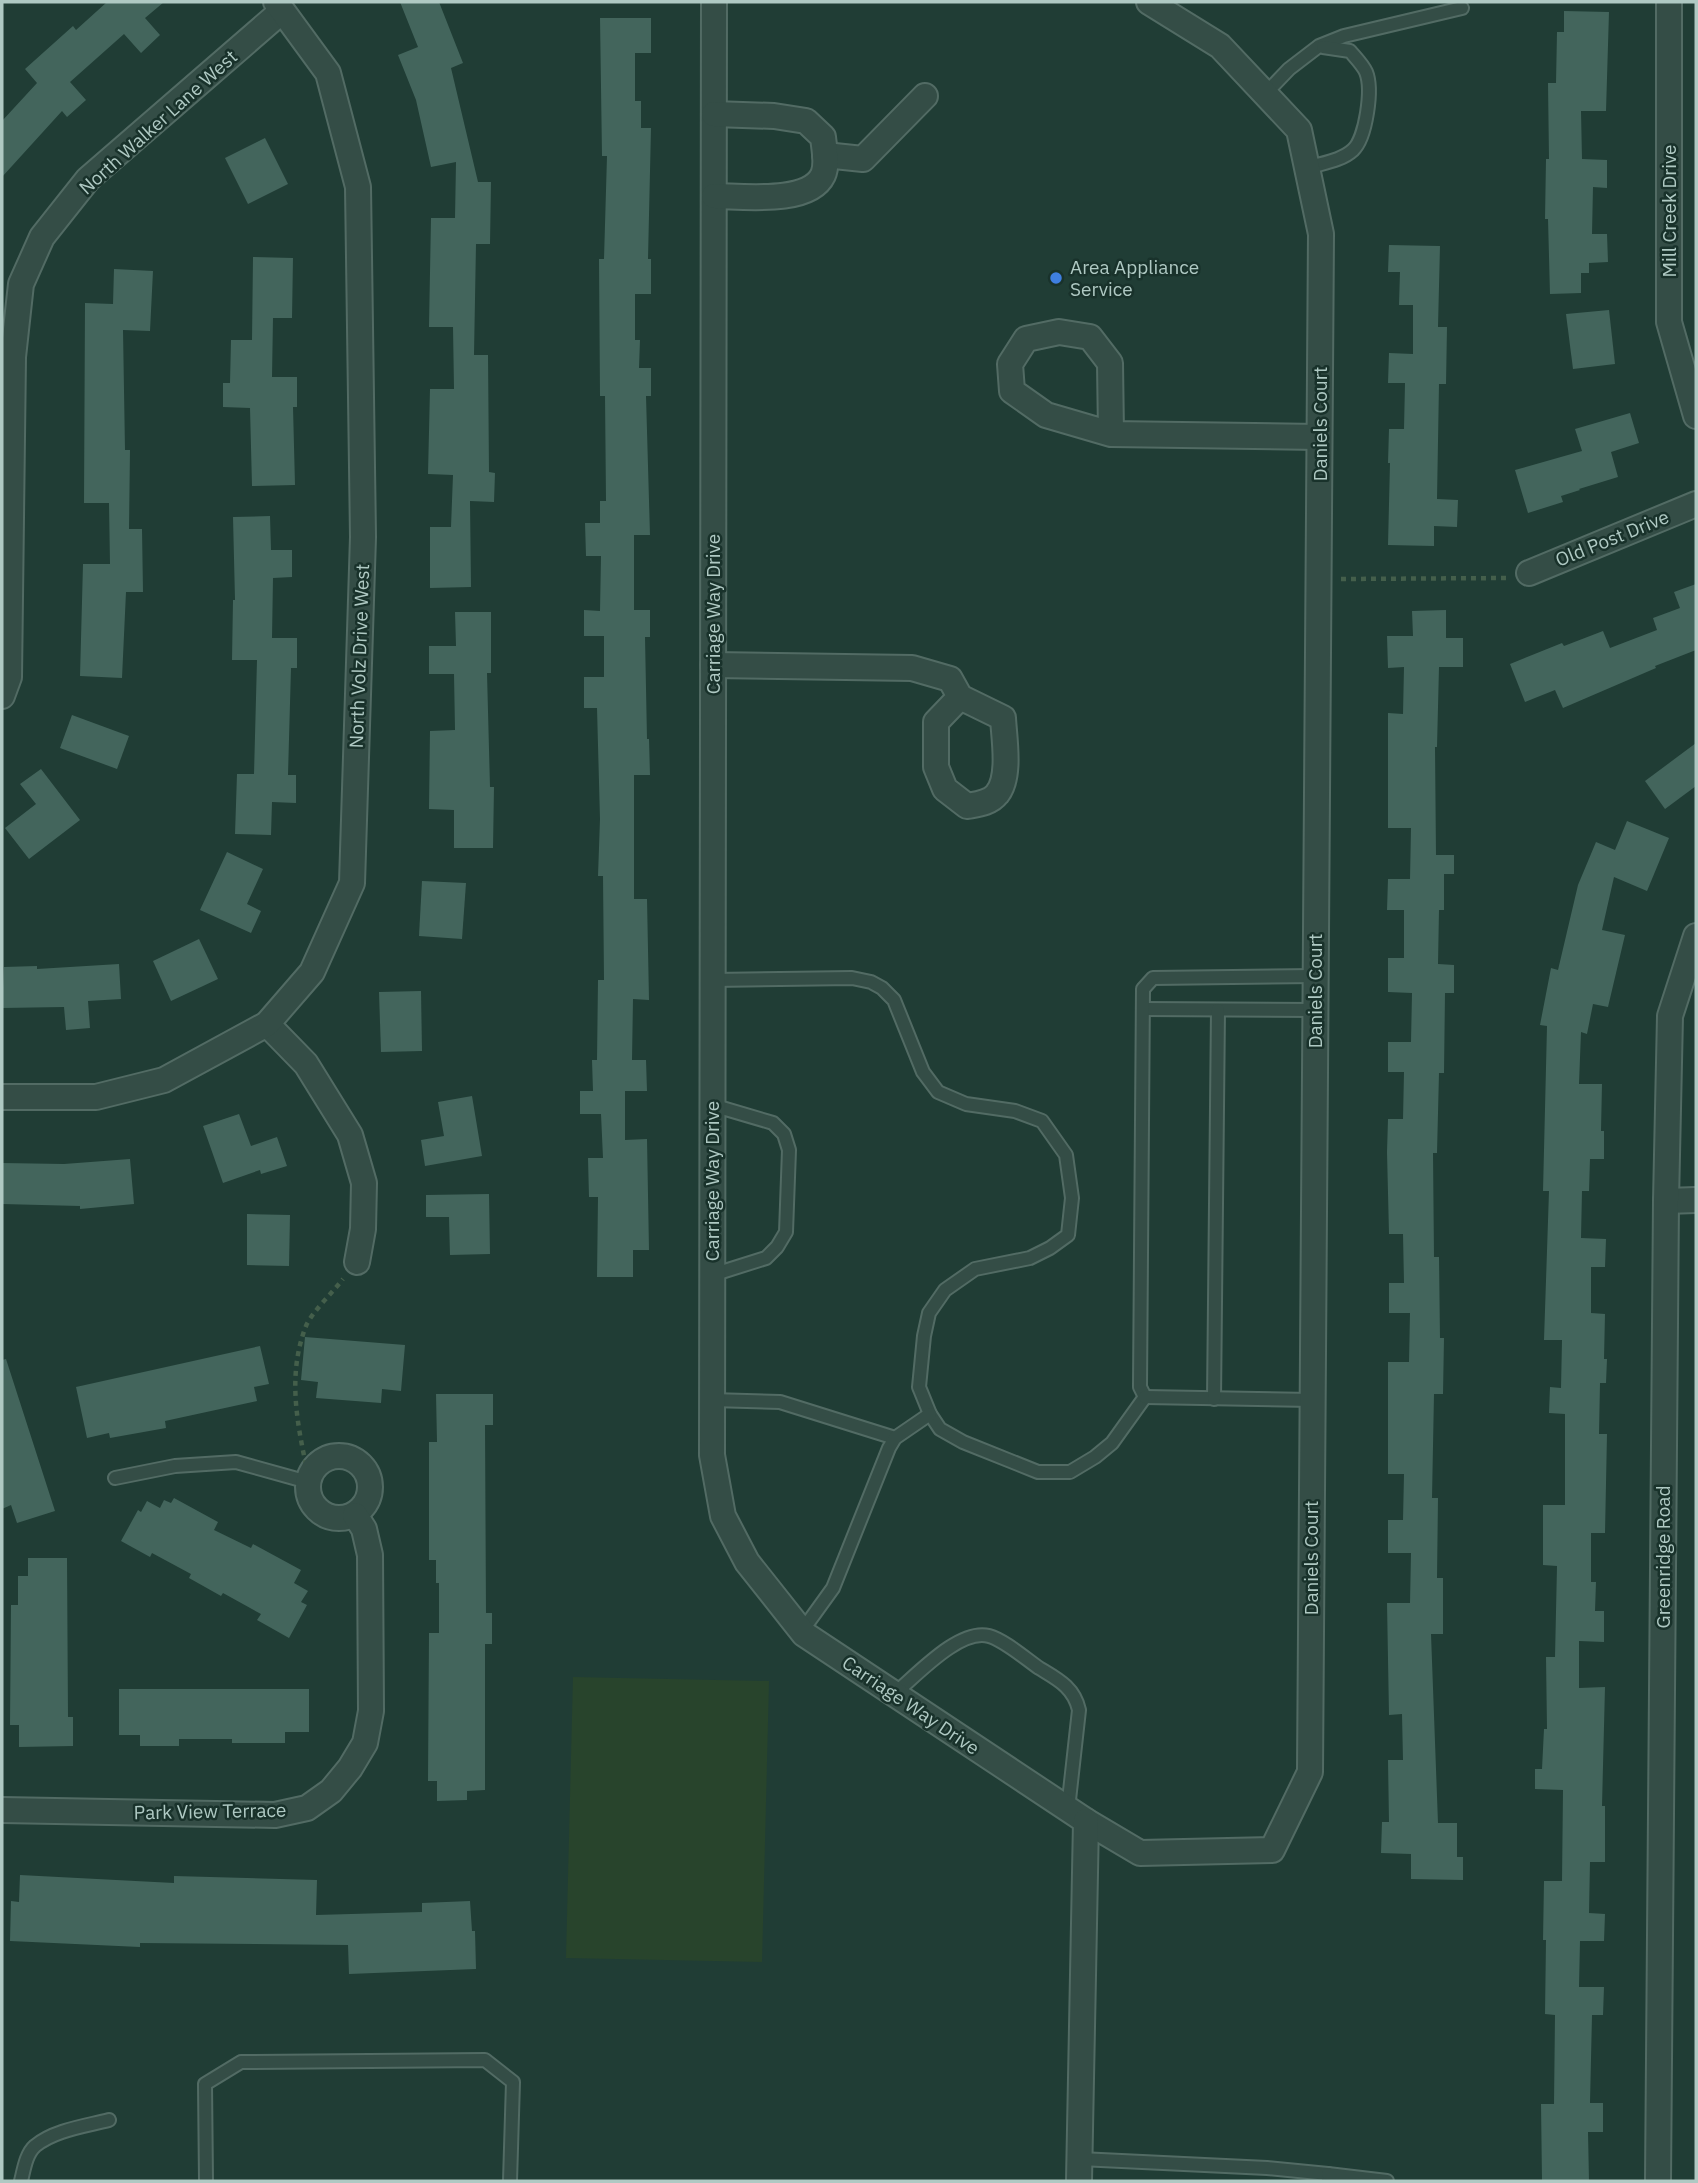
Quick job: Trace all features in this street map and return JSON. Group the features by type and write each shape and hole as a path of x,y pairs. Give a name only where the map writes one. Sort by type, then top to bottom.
{"street":[{"name":"Carriage Way Drive","path":"714,2 712,1455 723,1516 747,1562 802,1631 1077,1815"},
{"name":"Daniels Court","path":"1077,1815 1140,1853 1272,1850 1310,1772 1321,234 1299,130 1220,46 1149,2"},
{"name":"Mill Creek Drive","path":"1669,2 1669,322 1696,416"},
{"name":"North Walker Lane West","path":"2,696 9,677 13,356 21,284 42,237 88,179 279,6"},
{"name":"North Volz Drive West","path":"2,1097 96,1097 164,1080 267,1024 312,972 352,883 363,537 358,187 328,73 279,6"},
{"path":"825,155 863,159 925,96"},
{"path":"714,114 774,116 806,121 823,137 825,155 823,175 813,187 803,191 787,196 714,196"},
{"path":"1111,434 1110,363 1090,337 1059,331 1026,339 1010,364 1012,391 1045,415 1111,434 1320,437"},
{"name":"Old Post Drive","path":"1529,573 1696,504"},
{"path":"713,665 912,668 950,679 960,697"},
{"name":"Greenridge Road","path":"1658,2181 1670,1016 1696,936"},
{"path":"267,1024 306,1063 351,1135 365,1183 363,1229 357,1262"},
{"path":"1666,1201 1696,1200"},
{"path":"332,1457 346,1457 359,1463 367,1473 370,1487 366,1503 355,1515 337,1519 325,1516 314,1507 308,1493 308,1480 318,1464 332,1457"},
{"name":"Park View Terrace","path":"2,1810 275,1815 307,1808 331,1791 351,1768 365,1743 371,1711 370,1555 364,1529 355,1515"},
{"path":"1077,1815 1079,2170"}],"lane":[{"path":"1265,94 1289,69 1320,46 1344,36 1462,8"},
{"path":"1307,168 1341,158 1358,145 1363,135 1367,107 1366,72 1350,51 1320,46"},
{"path":"1145,1397 1140,1387 1143,989 1153,978 1315,976"},
{"path":"713,980 852,978 870,982 882,988 894,1000 923,1072 937,1092 966,1104 1015,1111 1042,1121 1066,1155 1072,1198 1068,1235 1030,1258 975,1269 945,1290 929,1313 919,1387 930,1414 940,1429 963,1443 1038,1472 1070,1472 1096,1457 1112,1443 1145,1397"},
{"path":"1143,1009 1315,1010"},
{"path":"1214,1399 1218,1010"},
{"path":"712,1105 773,1123 784,1134 789,1150 786,1231 777,1247 766,1258 712,1275"},
{"path":"1145,1397 1312,1400"},
{"path":"712,1399 780,1402 895,1438"},
{"path":"802,1631 833,1588 889,1448 895,1438 930,1414"},
{"path":"115,1478 175,1466 236,1462 308,1480"},
{"path":"894,1694 959,1640 976,1634 991,1636 1068,1686 1077,1699 1079,1710 1077,1815"},
{"path":"206,2181 205,2084 241,2062 485,2060 513,2081 510,2181"},
{"path":"21,2181 25,2162 34,2147 51,2136 109,2120"},
{"path":"1079,2170 1387,2181"}],"path":[{"path":"1319,579 1500,580 1529,573"},
{"path":"308,1480 297,1424 293,1381 307,1324 357,1262"}],"green space":[{"path":"573,1677 769,1681 762,1962 566,1958"}],"building":[{"path":"107,2 164,2 145,18 160,35 141,53 124,34 70,82 86,100 67,117 62,111 2,177 2,121 37,83 25,69 73,26 76,30"},
{"path":"400,2 439,2 463,63 451,68 478,182 491,182 490,244 476,244 474,355 488,355 489,472 495,473 494,502 470,501 471,587 430,588 430,527 451,527 453,475 428,474 430,389 454,389 453,327 429,327 431,218 455,218 456,162 431,167 416,100 398,55 418,47"},
{"path":"1564,11 1609,12 1606,111 1581,111 1582,159 1607,160 1607,188 1593,187 1592,234 1607,234 1608,262 1589,263 1589,273 1581,273 1581,293 1550,294 1548,219 1545,219 1546,159 1549,159 1548,83 1556,83 1557,32 1564,32"},
{"path":"600,18 651,18 651,53 635,53 635,101 641,101 641,128 651,128 648,259 651,259 651,294 635,294 635,340 640,340 639,368 651,368 651,396 646,396 650,535 634,535 634,610 650,610 650,637 645,637 650,775 634,775 634,899 647,899 649,1000 633,999 632,1060 646,1060 647,1091 625,1091 625,1140 647,1139 649,1250 633,1250 633,1277 597,1277 598,1197 589,1197 588,1158 603,1158 601,1114 580,1114 580,1091 593,1091 592,1060 597,1060 598,980 604,980 603,876 598,876 600,819 597,708 584,708 584,677 604,677 604,636 584,636 584,610 600,611 601,556 586,556 585,523 600,523 600,501 606,501 605,396 600,396 599,259 604,259 607,156 602,156"},
{"path":"265,138 288,184 248,204 225,158"},
{"path":"1389,245 1440,246 1438,327 1447,327 1446,384 1439,384 1437,499 1458,500 1457,527 1434,526 1434,546 1388,545 1389,429 1404,429 1405,383 1388,383 1389,353 1413,354 1413,305 1399,305 1400,272 1388,272"},
{"path":"253,257 293,258 292,318 273,318 272,377 297,377 297,407 293,407 295,485 252,486 250,408 223,407 223,383 230,383 231,340 252,340"},
{"path":"114,269 153,271 150,331 123,330 125,450 130,450 129,529 142,529 143,592 126,592 122,678 80,676 83,564 110,564 109,503 84,503 85,303 113,304"},
{"path":"1609,310 1615,364 1573,369 1566,314"},
{"path":"1630,413 1639,443 1611,452 1618,477 1561,496 1563,502 1528,513 1515,470 1582,451 1575,429"},
{"path":"270,516 271,550 292,550 292,577 273,578 272,638 297,638 297,668 291,668 288,775 296,775 296,803 272,802 271,835 235,834 237,774 254,774 257,660 232,660 235,600 233,517"},
{"path":"1696,584 1696,650 1563,708 1555,690 1525,702 1510,664 1562,643 1564,646 1603,631 1610,648 1657,630 1653,618 1680,608 1674,592"},
{"path":"1446,610 1446,638 1463,638 1463,667 1439,667 1435,747 1436,855 1454,855 1454,874 1444,874 1444,910 1439,910 1438,964 1454,965 1454,993 1445,993 1444,1073 1439,1073 1437,1153 1433,1153 1434,1257 1439,1257 1440,1338 1444,1338 1443,1394 1434,1394 1432,1498 1438,1498 1437,1578 1443,1578 1443,1634 1431,1634 1438,1823 1457,1823 1457,1857 1463,1857 1463,1880 1411,1879 1411,1854 1381,1853 1382,1822 1389,1822 1388,1760 1403,1760 1402,1714 1389,1715 1387,1603 1410,1603 1411,1553 1388,1553 1388,1520 1403,1520 1404,1474 1388,1474 1388,1362 1409,1362 1410,1313 1389,1313 1389,1283 1404,1283 1403,1234 1389,1234 1387,1152 1388,1119 1403,1119 1404,1072 1388,1072 1388,1042 1411,1042 1412,993 1388,992 1388,958 1404,958 1404,910 1387,910 1388,879 1410,879 1411,828 1388,828 1388,713 1403,714 1404,667 1388,668 1387,636 1413,636 1412,611"},
{"path":"455,612 491,612 491,673 487,673 490,787 494,787 493,848 454,848 454,810 429,809 430,731 455,730 454,674 429,674 429,646 456,646"},
{"path":"72,715 129,736 117,769 60,748"},
{"path":"1696,743 1696,786 1665,809 1645,781"},
{"path":"41,769 80,820 29,859 5,828 36,804 20,784"},
{"path":"1627,821 1669,838 1647,891 1614,877 1602,930 1625,935 1608,1007 1593,1004 1587,1034 1581,1032 1579,1084 1602,1084 1601,1131 1604,1131 1604,1159 1590,1159 1589,1191 1582,1191 1581,1238 1606,1239 1605,1267 1591,1267 1591,1313 1605,1314 1604,1359 1607,1359 1606,1383 1600,1383 1599,1434 1607,1434 1605,1533 1591,1533 1591,1582 1596,1582 1595,1611 1604,1611 1604,1642 1579,1641 1579,1688 1605,1687 1602,1806 1605,1806 1605,1862 1590,1862 1589,1913 1605,1914 1604,1941 1580,1941 1579,1987 1604,1987 1603,2015 1592,2015 1590,2103 1603,2103 1603,2132 1588,2132 1589,2181 1542,2181 1541,2104 1554,2104 1555,2015 1545,2014 1544,1881 1562,1881 1563,1790 1535,1789 1535,1769 1542,1769 1544,1729 1547,1729 1546,1657 1555,1657 1557,1566 1543,1565 1543,1505 1565,1505 1565,1414 1549,1413 1550,1387 1561,1388 1562,1340 1544,1340 1549,1191 1543,1191 1547,1026 1540,1025 1551,968 1558,970 1578,885 1596,842 1615,850"},
{"path":"227,852 263,869 247,904 261,911 251,933 200,910"},
{"path":"422,881 466,883 462,939 419,936"},
{"path":"199,939 218,979 171,1001 153,961"},
{"path":"119,964 121,999 88,1001 90,1028 66,1030 64,1007 2,1008 4,967 37,966 37,969"},
{"path":"421,991 422,1051 381,1052 379,992"},
{"path":"472,1096 482,1156 425,1166 421,1140 444,1136 438,1102"},
{"path":"239,1114 251,1146 277,1137 287,1166 261,1174 260,1170 223,1183 203,1126"},
{"path":"130,1159 134,1204 80,1209 80,1206 2,1204 2,1163 64,1164"},
{"path":"489,1194 490,1254 450,1255 449,1217 426,1217 426,1195"},
{"path":"247,1214 290,1215 289,1266 247,1265"},
{"path":"305,1337 405,1345 401,1391 382,1389 381,1403 316,1398 318,1382 301,1380"},
{"path":"260,1346 269,1384 254,1387 257,1401 165,1421 166,1428 110,1438 109,1433 87,1438 76,1387"},
{"path":"6,1359 55,1511 17,1523 11,1505 2,1509 2,1360"},
{"path":"436,1394 493,1394 493,1425 485,1425 486,1613 492,1613 492,1644 485,1644 485,1790 467,1791 467,1800 437,1801 437,1781 428,1781 429,1633 439,1633 436,1560 429,1560 429,1442 437,1442"},
{"path":"174,1498 218,1522 214,1530 251,1548 253,1544 301,1570 294,1583 308,1591 301,1602 307,1605 289,1638 257,1620 261,1614 223,1593 221,1596 189,1578 191,1574 152,1553 150,1557 121,1541 138,1510 141,1512 147,1501 160,1508 164,1500 171,1503"},
{"path":"28,1558 67,1558 68,1717 73,1717 73,1746 19,1747 19,1725 10,1725 11,1605 18,1605 18,1576 28,1576"},
{"path":"119,1689 309,1689 309,1732 285,1732 285,1743 179,1739 179,1746 140,1746 140,1735 119,1735"},
{"path":"20,1875 174,1883 174,1876 317,1880 316,1915 422,1912 422,1903 470,1901 472,1931 475,1931 476,1969 349,1974 348,1945 140,1943 140,1947 10,1941 11,1901 19,1902"}],"place":[{"name":"Area Appliance Service","path":"1056,278"}]}
